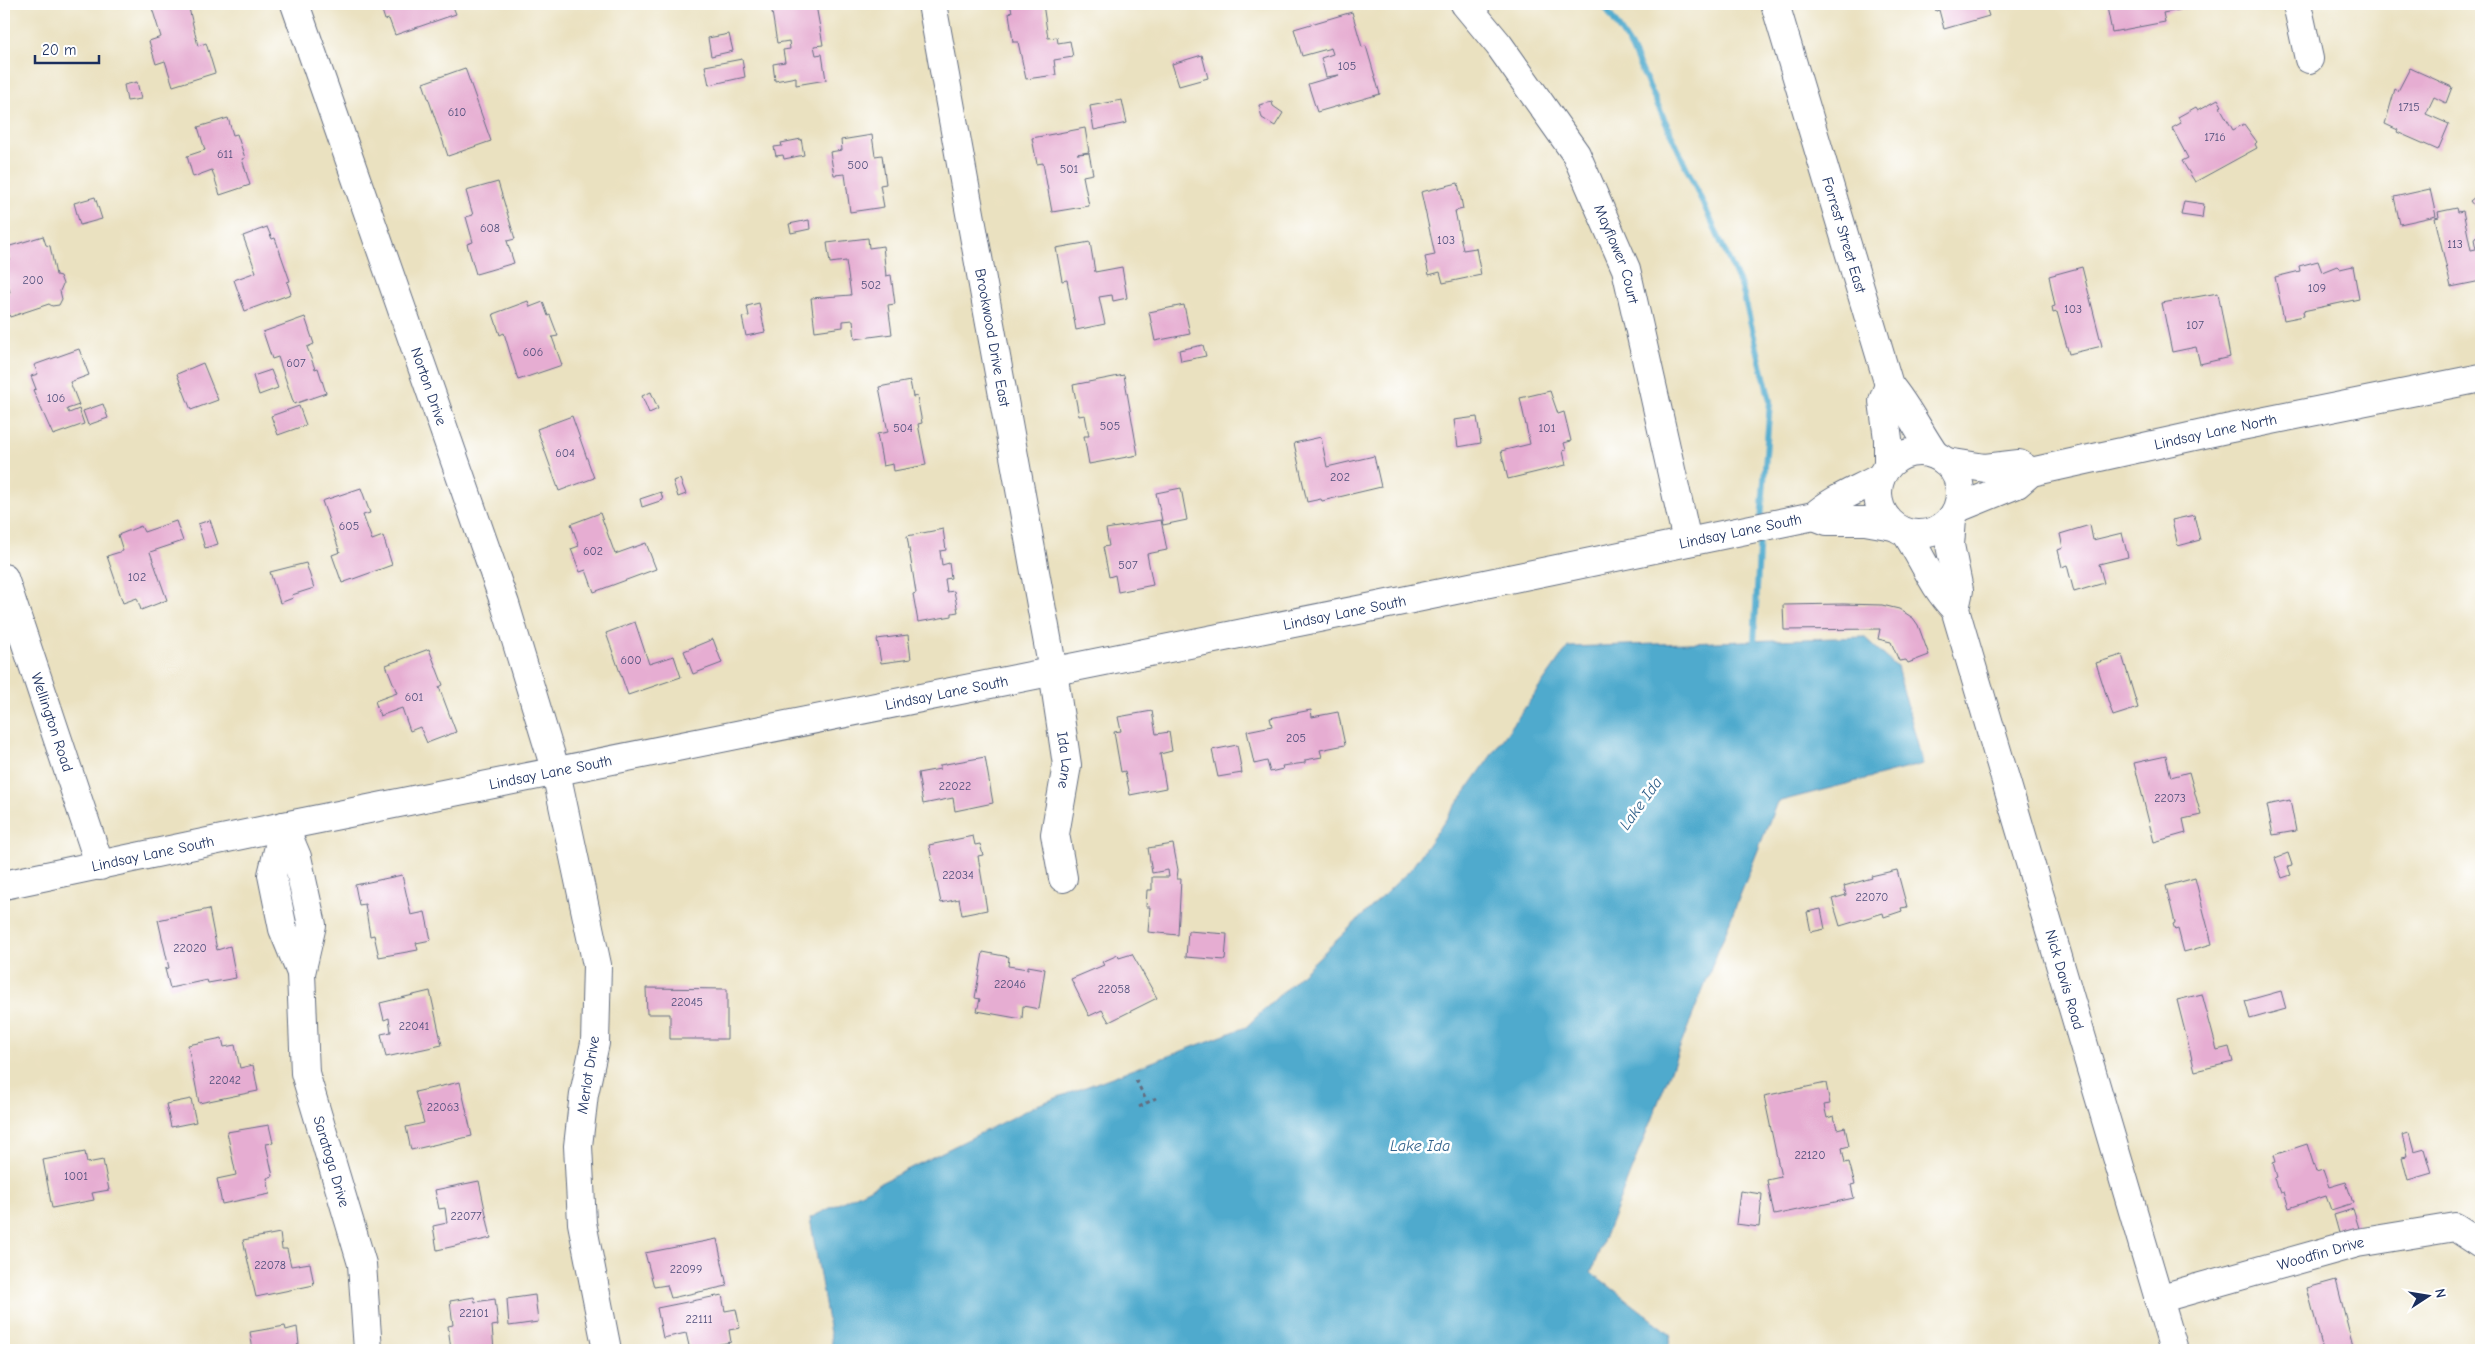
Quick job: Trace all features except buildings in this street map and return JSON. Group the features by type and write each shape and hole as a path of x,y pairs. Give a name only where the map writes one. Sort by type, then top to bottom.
{"street":[{"name":"Norton Drive","path":"295,4 505,604 556,772"},
{"name":"Brookwood Drive East","path":"932,4 1053,671"},
{"name":"Mayflower Court","path":"1465,4 1499,45 1576,154 1626,269 1687,541"},
{"name":"Forrest Street East","path":"1775,4 1889,385 1900,397 1918,432 1941,459"},
{"path":"2297,4 2309,60"},
{"name":"Lindsay Lane North","path":"1955,513 2017,484 2031,472 2226,429 2481,378"},
{"path":"1889,385 1883,401 1888,439 1884,472 1878,490 1878,502 1884,516 1899,530"},
{"path":"1884,472 1897,458 1909,452 1922,452 1941,459 1985,468 2019,464 2031,472"},
{"path":"1814,516 1827,521 1865,521 1920,535 1934,532 1944,527 1955,513 1960,485 1955,472 1941,459"},
{"name":"Lindsay Lane South","path":"4,885 284,826 1814,516 1828,503 1862,488 1884,472"},
{"name":"Nick Davis Road","path":"1955,513 1950,545 1959,590 1955,609 2174,1350"},
{"name":"Nick Davis Road","path":"1899,530 1921,555 1940,594 1955,609"},
{"name":"Wellington Road","path":"4,578 100,866"},
{"name":"Ida Lane","path":"1053,671 1067,765 1055,834 1063,878"},
{"name":"Merlot Drive","path":"556,772 597,965 595,1043 584,1094 578,1146 582,1223 607,1350"},
{"name":"Saratoga Drive","path":"284,826 297,857 312,925 301,973 305,1073 362,1264 368,1350"},
{"name":"Woodfin Drive","path":"2158,1299 2357,1243 2455,1227 2481,1244"}],"path":[{"path":"1136,1080 1147,1102"},
{"path":"1139,1107 1156,1098"}],"water":[{"name":"Lake Ida","path":"1864,637 1897,667 1923,764 1777,802 1591,1272 1671,1334 1668,1350 833,1350 810,1218 1037,1105 1246,1027 1410,870 1568,647"}],"waterway":[{"path":"1603,4 1631,47 1742,288 1770,401 1761,521"},
{"path":"1754,644 1760,533"}]}
